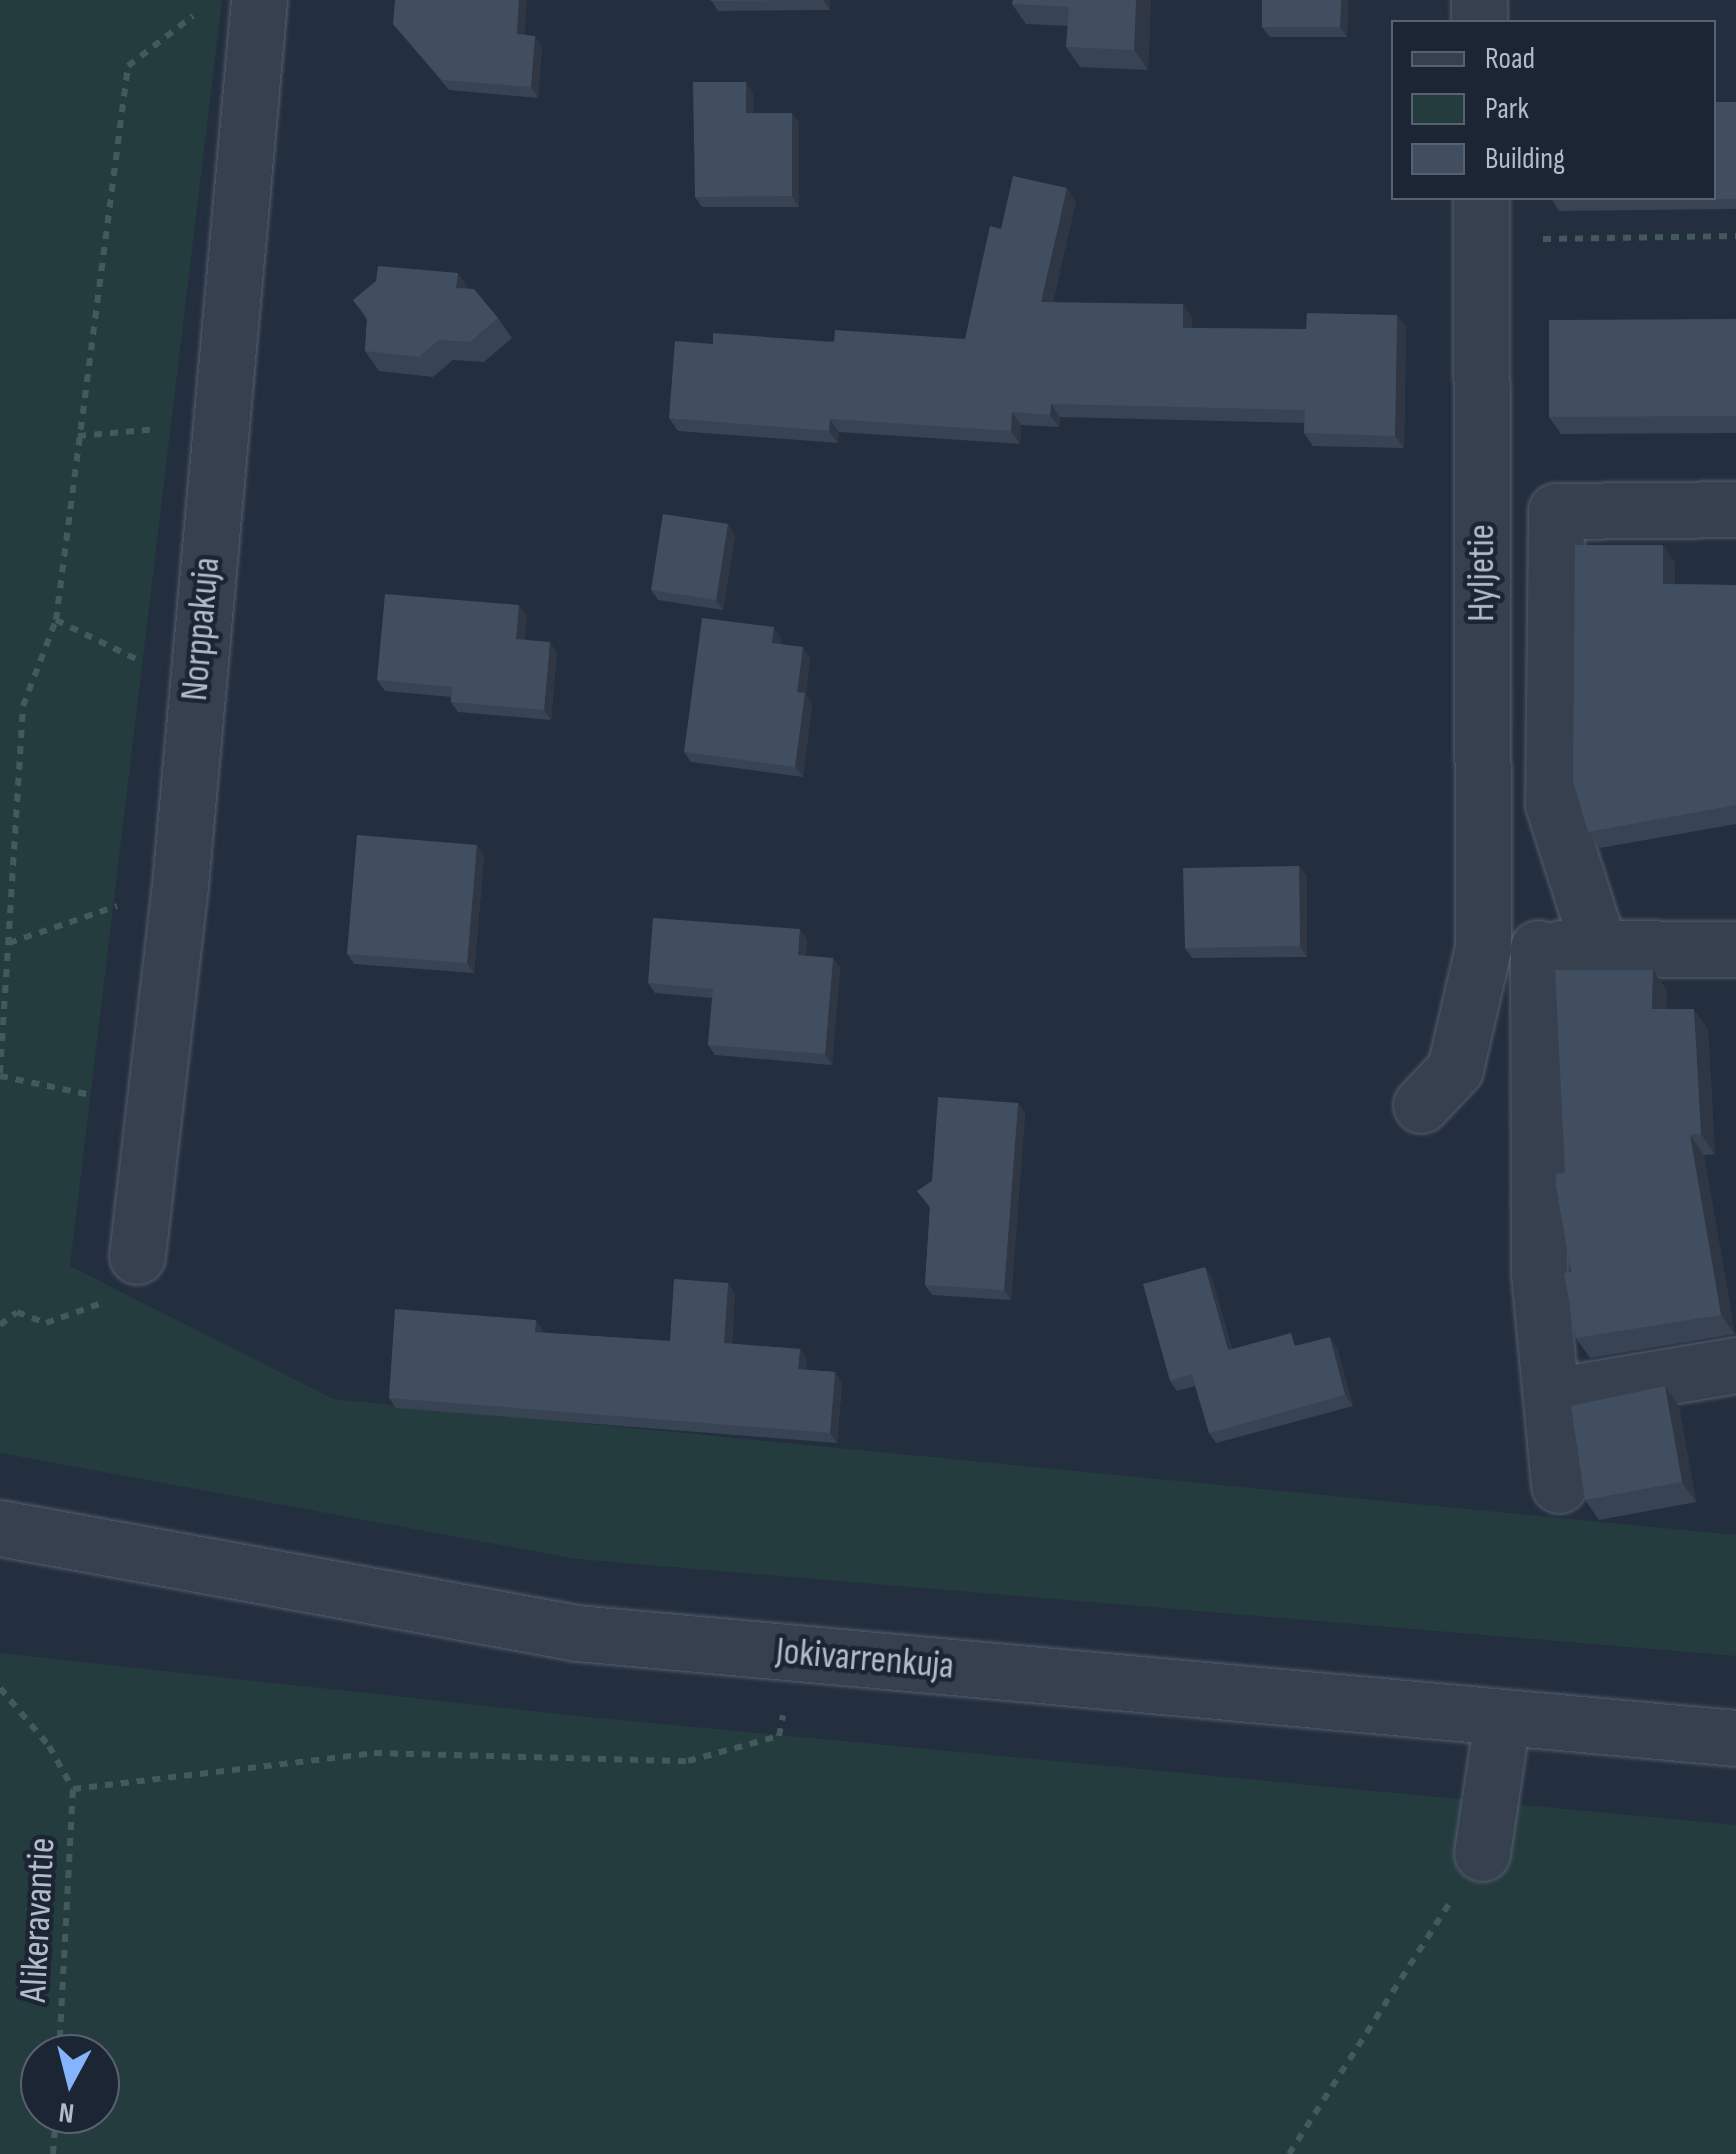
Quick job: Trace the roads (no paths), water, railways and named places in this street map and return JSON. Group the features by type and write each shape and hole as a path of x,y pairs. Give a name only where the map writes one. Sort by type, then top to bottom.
{"street":[{"name":"Norppakuja","path":"137,1256 180,885 258,0"},
{"name":"Hyljetie","path":"1422,1105 1455,1069 1483,948 1482,219"},
{"path":"1599,948 1553,804 1556,511 1736,509"},
{"path":"1483,948 1736,949"},
{"path":"1538,948 1540,1272 1559,1485"},
{"path":"1551,1396 1736,1364"},
{"name":"Jokivarrenkuja","path":"0,1528 576,1633 1736,1738"},
{"path":"1482,1852 1502,1719"}]}
